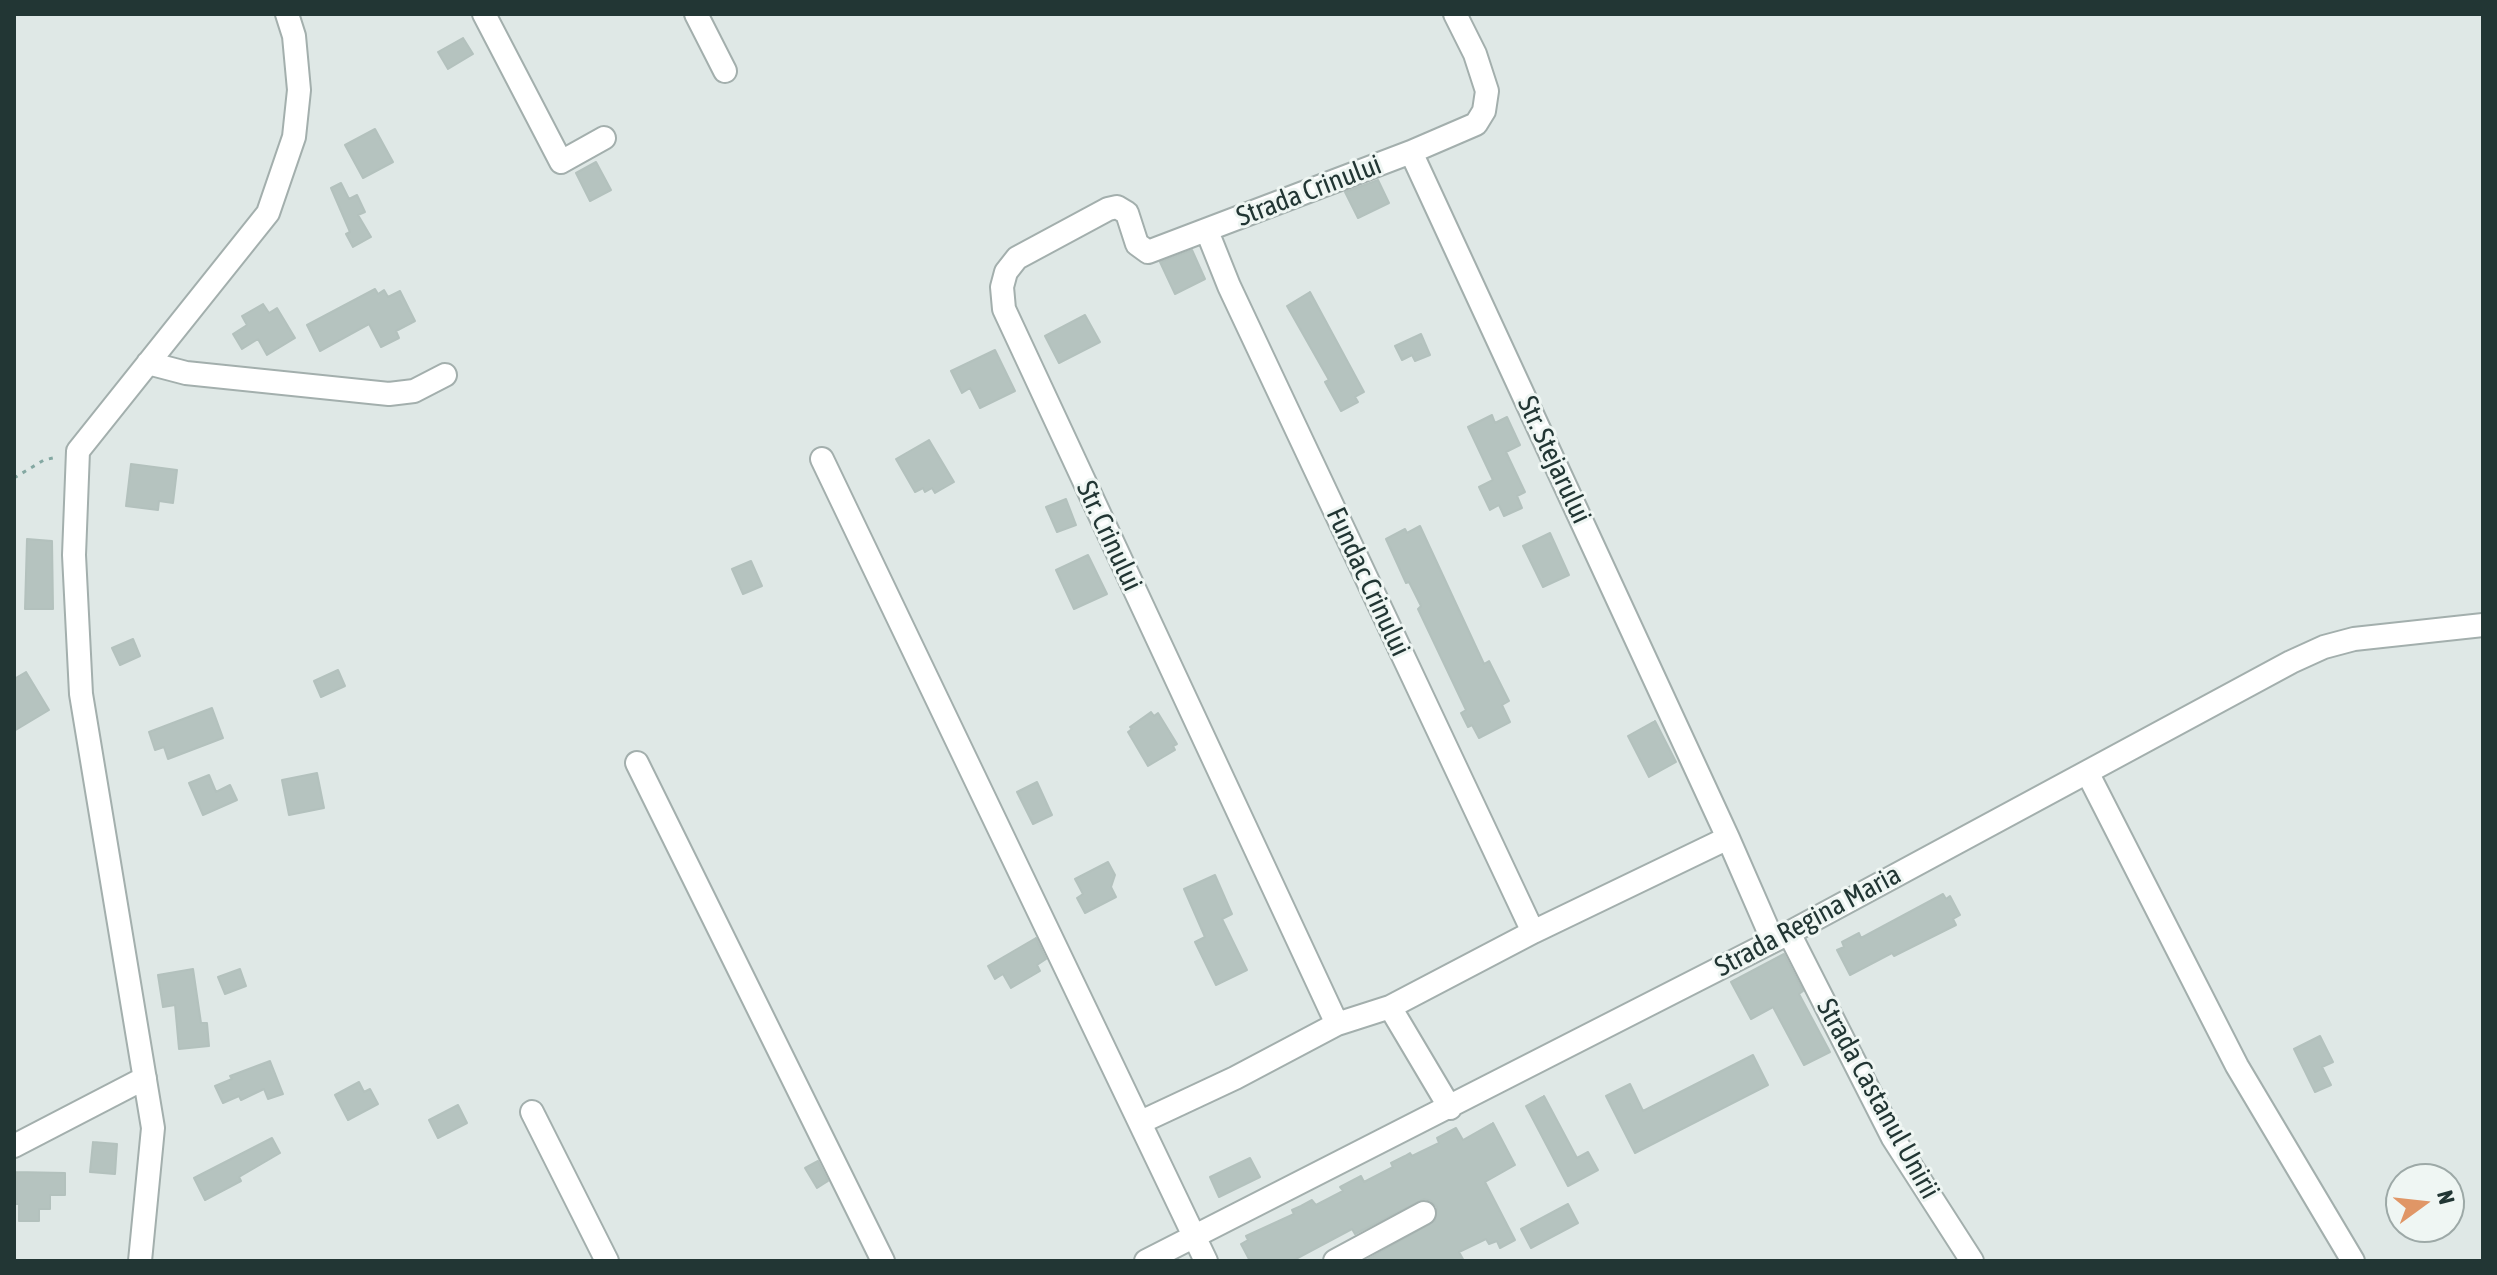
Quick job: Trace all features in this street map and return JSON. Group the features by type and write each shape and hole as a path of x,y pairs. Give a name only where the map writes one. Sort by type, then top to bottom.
{"street":[{"path":"140,1261 153,1128 81,694 74,555 78,451 268,213 294,137 299,90 294,36 287,14"},
{"path":"484,14 561,162 604,138"},
{"path":"696,14 725,71"},
{"path":"1411,152 1476,124 1484,111 1487,91 1475,54 1455,14"},
{"name":"Strada Crinului","path":"1207,231 1411,152"},
{"name":"Str. Stejarului","path":"1411,152 1728,838 1781,937"},
{"name":"Str. Crinului","path":"1207,231 1148,252 1137,244 1127,213 1117,207 1108,209 1010,264 1002,287 1004,309 1337,1024"},
{"name":"Fundac Crinului","path":"1207,231 1236,301 1533,932"},
{"path":"148,363 186,373 389,394 414,391 445,375"},
{"path":"822,459 1206,1261"},
{"name":"Strada Regina Maria","path":"1146,1261 1781,937 2291,662 2324,647 2354,639 2483,625"},
{"path":"637,763 883,1261"},
{"path":"2087,772 2237,1066 2353,1261"},
{"path":"1141,1122 1235,1078 1337,1024 1390,1007 1533,932 1728,838"},
{"name":"Strada Castanul Unirii","path":"1781,937 1893,1138 1972,1261"},
{"path":"1390,1007 1450,1108"},
{"path":"14,1146 145,1078"},
{"path":"532,1112 607,1261"},
{"path":"1335,1261 1424,1213"}],"path":[{"path":"14,478 44,460 78,451"}],"building":[{"path":"463,38 473,54 448,69 438,52"},
{"path":"375,129 393,162 363,178 345,145"},
{"path":"596,162 611,190 590,201 576,173"},
{"path":"1378,180 1389,203 1358,218 1345,192"},
{"path":"341,183 349,199 357,195 365,212 358,215 371,237 353,247 346,234 350,232 331,188"},
{"path":"1192,250 1205,279 1175,294 1160,262"},
{"path":"375,289 378,294 384,290 388,297 400,291 415,321 396,331 399,338 381,347 369,324 320,351 307,325"},
{"path":"1310,292 1364,392 1355,397 1358,402 1341,411 1325,382 1329,380 1287,306"},
{"path":"263,304 269,313 277,308 295,338 267,355 258,339 242,349 233,334 247,325 242,316"},
{"path":"1085,315 1100,342 1059,363 1045,336"},
{"path":"1421,334 1430,355 1415,361 1412,355 1402,360 1395,346"},
{"path":"995,350 1015,391 980,408 970,388 962,393 951,371"},
{"path":"1492,415 1495,423 1507,417 1520,445 1506,452 1525,492 1517,496 1522,508 1504,516 1499,505 1490,510 1479,487 1493,480 1468,427"},
{"path":"929,440 954,482 935,493 932,488 915,492 896,459"},
{"path":"131,464 177,470 173,503 159,501 158,510 126,506"},
{"path":"1066,499 1076,525 1057,532 1046,507"},
{"path":"1420,526 1484,664 1489,661 1509,701 1502,705 1510,722 1479,738 1472,725 1468,727 1461,713 1466,710 1418,609 1421,606 1409,582 1406,583 1386,539 1405,529 1407,533"},
{"path":"1550,533 1569,575 1543,587 1523,546"},
{"path":"27,539 52,541 53,609 25,609"},
{"path":"1088,555 1107,594 1074,609 1056,570"},
{"path":"751,561 762,586 743,594 732,569"},
{"path":"133,639 140,656 120,665 112,648"},
{"path":"338,670 345,686 321,697 314,681"},
{"path":"26,672 49,710 14,731 14,679"},
{"path":"212,708 223,738 168,759 164,747 155,750 149,732"},
{"path":"1151,712 1154,716 1158,713 1177,744 1173,746 1175,750 1148,766 1128,732 1132,729 1130,727"},
{"path":"1655,721 1676,762 1649,777 1628,736"},
{"path":"317,773 324,808 289,815 282,780"},
{"path":"209,775 216,792 230,785 237,800 203,815 189,783"},
{"path":"1037,782 1052,815 1033,824 1017,792"},
{"path":"1108,862 1115,875 1111,887 1116,897 1085,913 1077,898 1083,894 1075,879"},
{"path":"1215,875 1232,914 1222,919 1247,970 1216,985 1195,942 1205,937 1184,889"},
{"path":"1943,894 1946,899 1950,896 1960,915 1953,919 1956,925 1850,975 1837,950 1844,947 1842,942 1859,933 1861,938"},
{"path":"1036,938 1046,959 1037,965 1040,971 1011,988 1003,974 995,979 988,966"},
{"path":"1784,954 1803,991 1799,994 1830,1052 1804,1065 1773,1007 1751,1019 1731,982"},
{"path":"193,969 201,1023 207,1023 209,1046 179,1049 175,1005 163,1007 158,975"},
{"path":"240,969 246,986 225,994 218,977"},
{"path":"2320,1036 2333,1062 2322,1067 2331,1085 2315,1092 2294,1049"},
{"path":"1753,1055 1768,1085 1635,1153 1606,1096 1630,1084 1643,1111"},
{"path":"270,1061 283,1094 268,1099 264,1089 241,1100 239,1096 223,1103 215,1086 232,1079 230,1076"},
{"path":"359,1082 364,1092 370,1089 378,1104 348,1120 335,1095"},
{"path":"1544,1096 1577,1158 1588,1152 1598,1170 1568,1186 1526,1106"},
{"path":"458,1105 467,1123 438,1138 429,1120"},
{"path":"1493,1123 1515,1165 1485,1182 1515,1240 1500,1248 1497,1241 1489,1244 1486,1239 1459,1252 1464,1261 1369,1261 1435,1221 1437,1207 1424,1199 1355,1234 1352,1229 1292,1261 1250,1261 1241,1244 1248,1240 1246,1236 1294,1214 1292,1210 1312,1200 1316,1205 1343,1191 1340,1187 1361,1176 1364,1182 1393,1167 1391,1163 1410,1153 1412,1156 1439,1143 1437,1138 1456,1128 1463,1140"},
{"path":"272,1138 280,1153 239,1177 241,1181 205,1200 194,1178"},
{"path":"93,1142 117,1144 115,1174 90,1172"},
{"path":"1250,1158 1260,1177 1219,1197 1210,1177"},
{"path":"818,1161 828,1181 817,1188 805,1168"},
{"path":"15,1172 65,1173 65,1195 50,1195 50,1209 39,1209 39,1221 19,1221 19,1204 14,1204"},
{"path":"1568,1204 1578,1223 1531,1248 1521,1229"}]}
